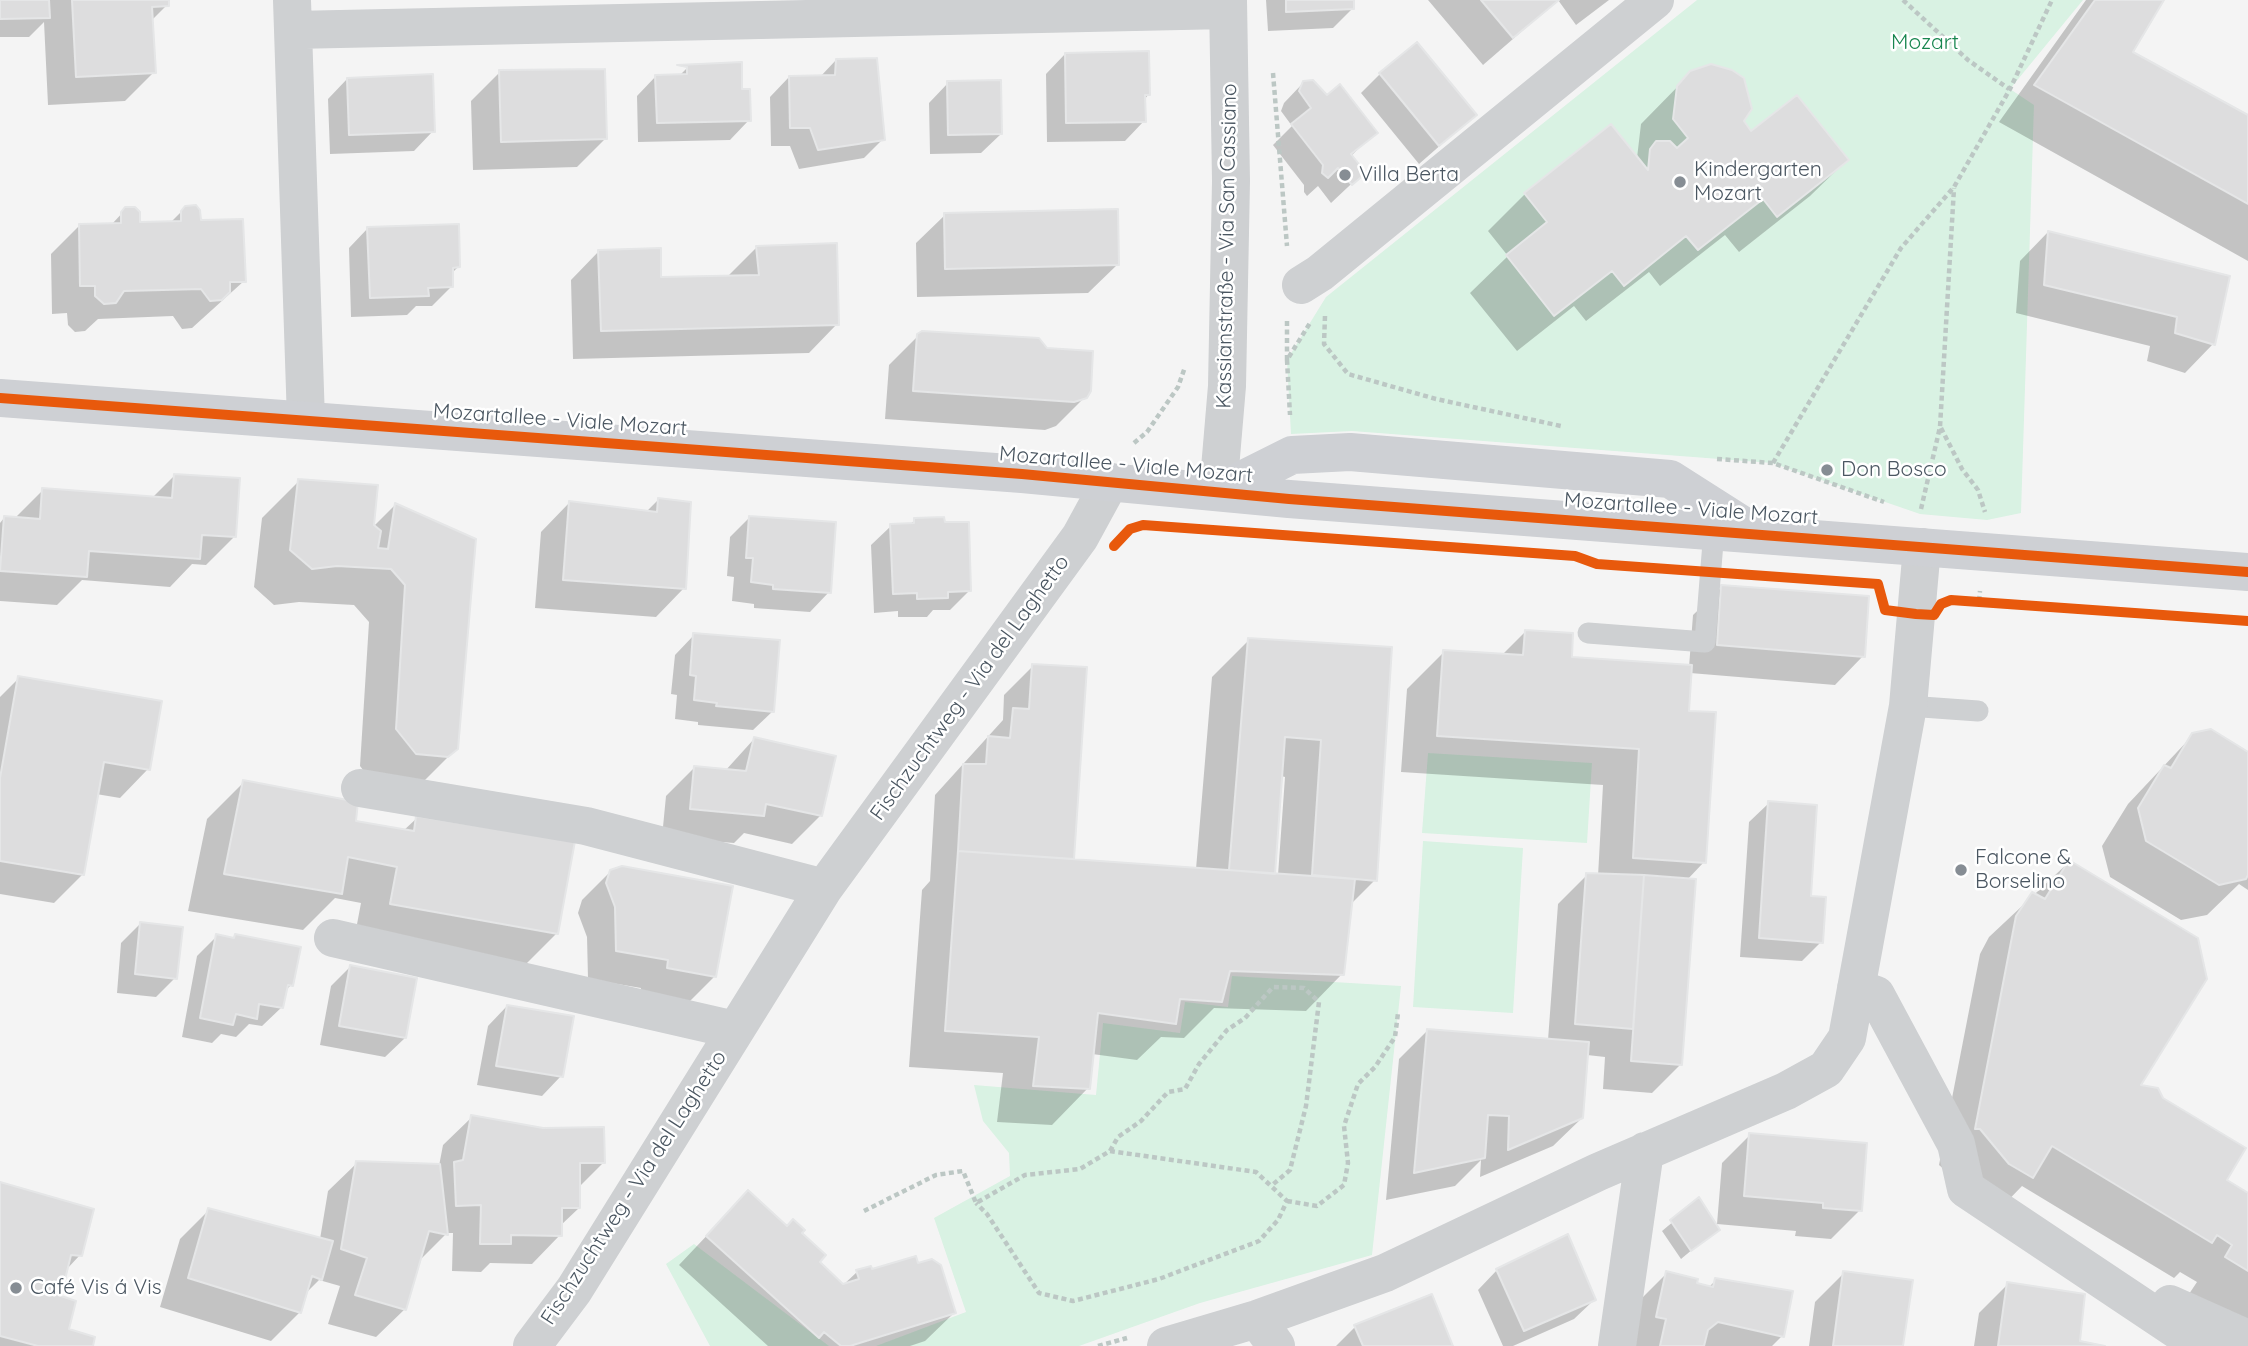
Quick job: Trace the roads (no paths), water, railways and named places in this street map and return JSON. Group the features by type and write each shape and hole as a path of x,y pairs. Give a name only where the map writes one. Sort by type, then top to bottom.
{"street":[{"path":"1313,297 1320,273 1655,0"},
{"path":"306,420 293,15 1228,5"},
{"name":"Kassianstraße - Via San Cassiano","path":"1218,492 1227,386 1231,181 1228,5"},
{"name":"Mozartallee - Viale Mozart","path":"0,398 1755,533 1921,530 2248,572"},
{"name":"Mozartallee - Viale Mozart","path":"1218,492 1292,455 1364,453 1670,479 1755,533"},
{"name":"Fischzuchtweg - Via del Laghetto","path":"532,1346 574,1290 824,888 1080,537 1110,482"},
{"path":"1166,1346 1267,1333 1385,1273 1645,1152 1786,1091 1826,1069 1847,1038 1908,706 1921,530"},
{"path":"360,788 586,826 824,888"},
{"name":"Fischzuchtweg - Via del Laghetto","path":"333,938 735,1030"},
{"path":"1856,989 1876,995 1956,1144 2002,1192 2170,1304 2248,1339"},
{"path":"1956,1144 1966,1189 2201,1346"},
{"path":"1617,1346 1645,1152"}],"lane":[{"path":"1588,633 1705,642 1714,530"},
{"path":"1908,706 1978,711"}],"place":[{"name":"Villa Berta","path":"1345,175"},
{"name":"Kindergarten Mozart","path":"1680,182"},
{"name":"Don Bosco","path":"1827,470"},
{"name":"Falcone & Borselino","path":"1961,870"},
{"name":"Café Vis á Vis","path":"16,1288"}],"park label":[{"name":"Mozart","path":"1925,43"}]}
